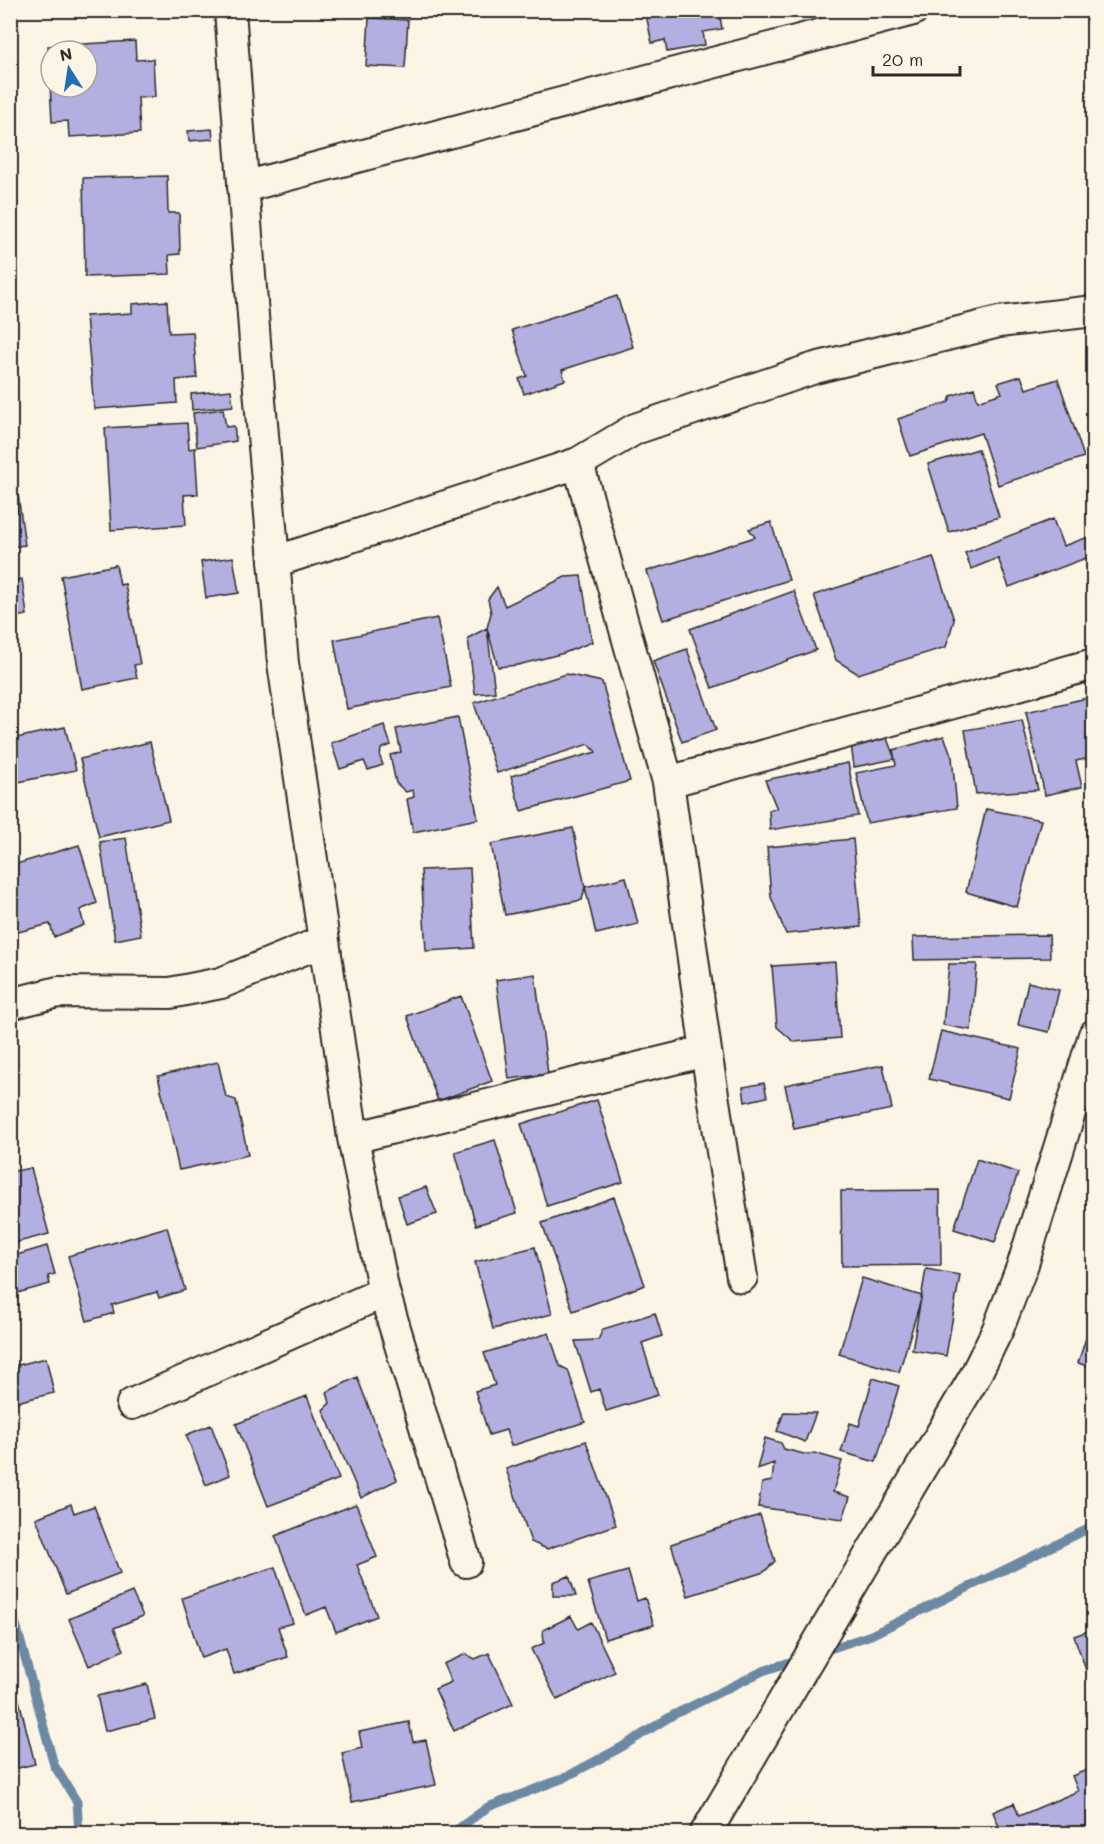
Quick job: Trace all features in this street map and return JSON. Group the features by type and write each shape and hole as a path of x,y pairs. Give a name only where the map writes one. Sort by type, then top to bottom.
{"street":[{"path":"230,10 283,663 353,1138 384,1292 466,1562"},
{"path":"243,187 913,10"},
{"path":"274,562 578,463 635,429 815,368 999,322 1094,311"},
{"path":"578,463 668,782 706,1051 742,1277"},
{"path":"668,782 1094,664"},
{"path":"10,1004 58,992 170,993 221,983 324,941"},
{"path":"705,1833 974,1378 998,1329 1023,1264 1094,1035"},
{"path":"353,1138 706,1051"},
{"path":"132,1404 384,1292"}],"building":[{"path":"645,10 719,10 722,29 703,32 705,45 667,52 665,40 652,43"},
{"path":"369,18 408,20 405,68 366,66"},
{"path":"135,41 136,60 153,59 155,97 138,98 140,133 69,137 68,121 52,122 51,99 99,99 99,43"},
{"path":"212,129 213,139 189,141 188,131"},
{"path":"167,176 168,213 179,213 180,254 169,255 170,274 85,277 83,178"},
{"path":"617,296 633,347 562,370 565,380 524,394 519,379 527,376 512,330"},
{"path":"167,301 169,333 193,332 197,378 176,380 177,403 94,409 86,316 132,313 132,304"},
{"path":"1021,376 1026,389 1058,379 1084,457 998,485 981,433 910,456 898,419 949,402 951,396 974,388 978,401 1002,393 998,383"},
{"path":"231,390 233,406 192,410 191,394"},
{"path":"223,409 226,427 234,426 236,441 197,447 193,413"},
{"path":"187,423 189,449 195,448 198,494 184,495 186,525 111,530 105,428"},
{"path":"978,449 999,517 949,532 928,464"},
{"path":"10,466 14,466 25,545 10,547"},
{"path":"1053,519 1063,546 1094,535 1094,555 1009,587 998,558 971,569 965,553"},
{"path":"771,522 789,580 663,620 647,571 755,537 749,529"},
{"path":"233,557 239,593 206,598 201,562"},
{"path":"933,557 954,620 946,647 858,674 836,660 814,595"},
{"path":"116,565 120,585 125,584 140,664 134,665 137,678 82,689 61,576"},
{"path":"581,576 592,642 564,653 518,665 498,667 487,628 491,613 488,599 497,587 505,606 565,577"},
{"path":"22,579 27,615 10,618 10,581"},
{"path":"794,591 816,650 712,688 690,629"},
{"path":"437,618 451,687 347,709 334,640"},
{"path":"487,628 495,692 475,694 468,638"},
{"path":"687,649 716,730 682,742 653,661"},
{"path":"566,674 602,682 630,781 521,811 511,776 596,752 589,744 497,773 474,703"},
{"path":"1087,698 1094,724 1094,757 1076,761 1082,787 1045,795 1026,712"},
{"path":"458,717 478,819 413,832 407,799 414,797 413,790 406,792 396,783 390,755 401,752 396,729"},
{"path":"1022,720 1038,790 976,794 965,730"},
{"path":"384,725 391,745 381,749 380,757 383,765 368,770 364,761 340,769 331,743"},
{"path":"65,727 76,770 18,782 12,739"},
{"path":"886,736 895,759 854,767 851,744"},
{"path":"944,736 952,757 957,808 867,823 856,773 896,765 893,750"},
{"path":"150,742 169,820 99,837 80,759"},
{"path":"848,763 858,816 770,830 769,810 777,809 765,780"},
{"path":"986,809 1041,820 1017,907 966,892"},
{"path":"573,828 585,887 582,900 505,915 491,844"},
{"path":"126,838 141,935 115,940 100,842"},
{"path":"853,839 861,927 786,934 771,897 767,847"},
{"path":"79,845 97,903 80,910 84,925 54,937 50,924 10,934 10,866"},
{"path":"470,868 474,948 426,951 421,870"},
{"path":"626,877 638,924 596,934 585,887"},
{"path":"1049,935 1050,958 914,960 913,937"},
{"path":"835,962 840,1038 794,1042 777,1027 772,966"},
{"path":"949,964 977,964 971,1030 943,1025"},
{"path":"535,974 548,1074 509,1079 496,980"},
{"path":"1028,982 1059,990 1049,1032 1018,1025"},
{"path":"461,996 492,1081 438,1101 407,1016"},
{"path":"941,1031 1021,1049 1009,1098 929,1079"},
{"path":"218,1062 226,1097 236,1100 248,1155 179,1170 158,1076"},
{"path":"883,1065 892,1109 794,1129 785,1085"},
{"path":"764,1083 767,1097 745,1102 743,1087"},
{"path":"597,1100 623,1182 547,1206 521,1124"},
{"path":"495,1140 517,1213 476,1225 455,1152"},
{"path":"977,1159 1018,1173 995,1242 954,1229"},
{"path":"10,1165 15,1171 31,1168 49,1234 10,1244"},
{"path":"426,1187 437,1214 407,1224 398,1196"},
{"path":"940,1190 941,1265 842,1266 841,1191"},
{"path":"614,1197 645,1285 573,1311 542,1223"},
{"path":"167,1227 185,1290 159,1298 157,1292 112,1305 114,1313 87,1321 68,1256"},
{"path":"47,1246 55,1274 48,1276 50,1284 10,1295 10,1257"},
{"path":"535,1247 552,1314 493,1329 475,1262"},
{"path":"926,1269 960,1275 946,1356 912,1350"},
{"path":"862,1278 922,1296 899,1372 839,1354"},
{"path":"655,1313 662,1336 642,1343 658,1395 606,1411 599,1389 591,1392 575,1341 598,1340 603,1329"},
{"path":"1094,1317 1094,1368 1078,1363"},
{"path":"549,1333 560,1366 568,1370 585,1422 511,1446 506,1430 489,1435 475,1391 495,1385 484,1353"},
{"path":"46,1358 54,1393 16,1402 10,1380 10,1367"},
{"path":"357,1377 397,1480 361,1498 323,1410 330,1403 327,1392"},
{"path":"873,1378 899,1386 876,1462 841,1452 850,1423 859,1426"},
{"path":"307,1396 339,1479 268,1506 236,1424"},
{"path":"784,1412 816,1413 805,1442 777,1431"},
{"path":"211,1425 230,1475 206,1485 186,1435"},
{"path":"765,1438 781,1443 784,1449 808,1455 814,1453 842,1461 833,1492 850,1497 843,1519 758,1507 762,1483 772,1481 774,1463 757,1469"},
{"path":"586,1441 616,1525 547,1549 531,1542 506,1469"},
{"path":"71,1504 74,1513 94,1506 120,1573 66,1594 36,1518"},
{"path":"356,1504 377,1557 357,1565 377,1616 336,1632 326,1607 306,1615 275,1536"},
{"path":"760,1515 775,1561 764,1572 688,1596 671,1544"},
{"path":"275,1567 293,1623 278,1627 288,1657 234,1674 226,1649 201,1658 182,1598"},
{"path":"628,1571 637,1601 645,1598 654,1625 605,1639 588,1582"},
{"path":"569,1576 576,1596 553,1596 553,1582"},
{"path":"132,1592 143,1616 114,1628 124,1650 89,1666 69,1619"},
{"path":"571,1616 578,1629 591,1622 615,1672 557,1700 531,1649 544,1643 543,1630"},
{"path":"1094,1629 1094,1667 1086,1670 1074,1636"},
{"path":"489,1653 513,1704 454,1731 435,1689 451,1682 443,1664 466,1654 475,1659"},
{"path":"10,1664 35,1764 10,1770"},
{"path":"147,1684 155,1719 105,1731 97,1696"},
{"path":"409,1722 413,1742 426,1740 436,1785 352,1802 342,1753 362,1748 359,1732"},
{"path":"1094,1767 1094,1834 1002,1834 993,1812 1014,1803 1019,1816 1078,1791 1072,1776"}],"waterway":[{"path":"821,1652 871,1635 1094,1526"},
{"path":"10,1602 54,1765 77,1802 79,1834"},
{"path":"451,1834 488,1807 564,1778 620,1748 673,1715 763,1671 799,1659"}]}
